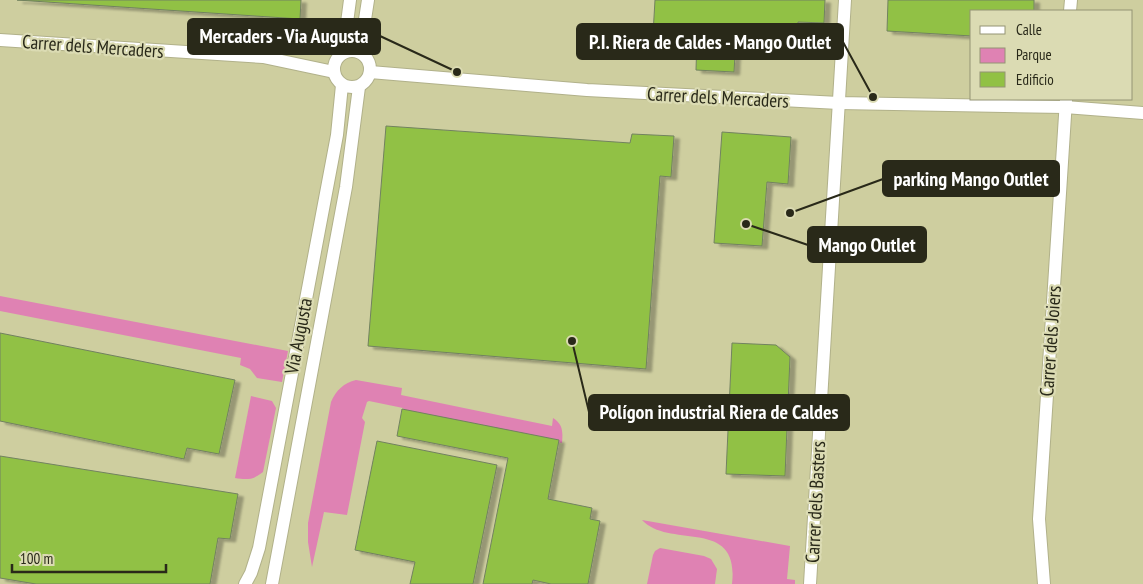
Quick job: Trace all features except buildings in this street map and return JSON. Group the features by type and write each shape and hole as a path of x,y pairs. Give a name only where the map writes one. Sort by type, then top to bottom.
{"street":[{"path":"343,53 350,0"},
{"path":"360,52 368,0"},
{"name":"Carrer dels Basters","path":"810,584 845,0"},
{"name":"Carrer dels Mercaders","path":"0,40 263,57 334,72"},
{"path":"353,51 360,52 368,61 370,72 368,78 359,87 342,85 335,77 334,72 334,64 338,56 353,51"},
{"name":"Carrer dels Mercaders","path":"370,72 587,90 839,103 1066,103 1143,113"},
{"name":"Via Augusta","path":"245,584 251,573 259,548 337,134 342,85"},
{"name":"Via Augusta","path":"272,584 346,188 359,87"},
{"name":"Carrer dels Joiers","path":"1044,584 1038,519 1066,103"}],"shaded area":[{"path":"0,0 1143,0 1143,584 0,584"}],"green space":[{"path":"0,296 288,351 282,382 257,378 250,369 240,365 241,358 0,311"},
{"path":"356,380 402,388 401,395 552,426 553,418 562,429 562,443 406,413 403,408 369,401 362,418 365,422 347,515 324,512 312,567 308,542 308,523 331,402 341,388"},
{"path":"251,396 272,401 276,408 263,472 250,479 235,478"},
{"path":"642,520 790,546 787,579 795,580 795,584 732,584 732,563 725,550 714,542 654,529"},
{"path":"660,548 711,559 717,569 715,584 647,584 653,555"}],"place":[{"name":"Mercaders - Via Augusta","path":"457,72"},
{"name":"P.I. Riera de Caldes - Mango Outlet","path":"873,97"},
{"name":"parking Mango Outlet","path":"790,213"},
{"name":"Mango Outlet","path":"746,224"},
{"name":"Polígon industrial Riera de Caldes","path":"572,341"}]}
